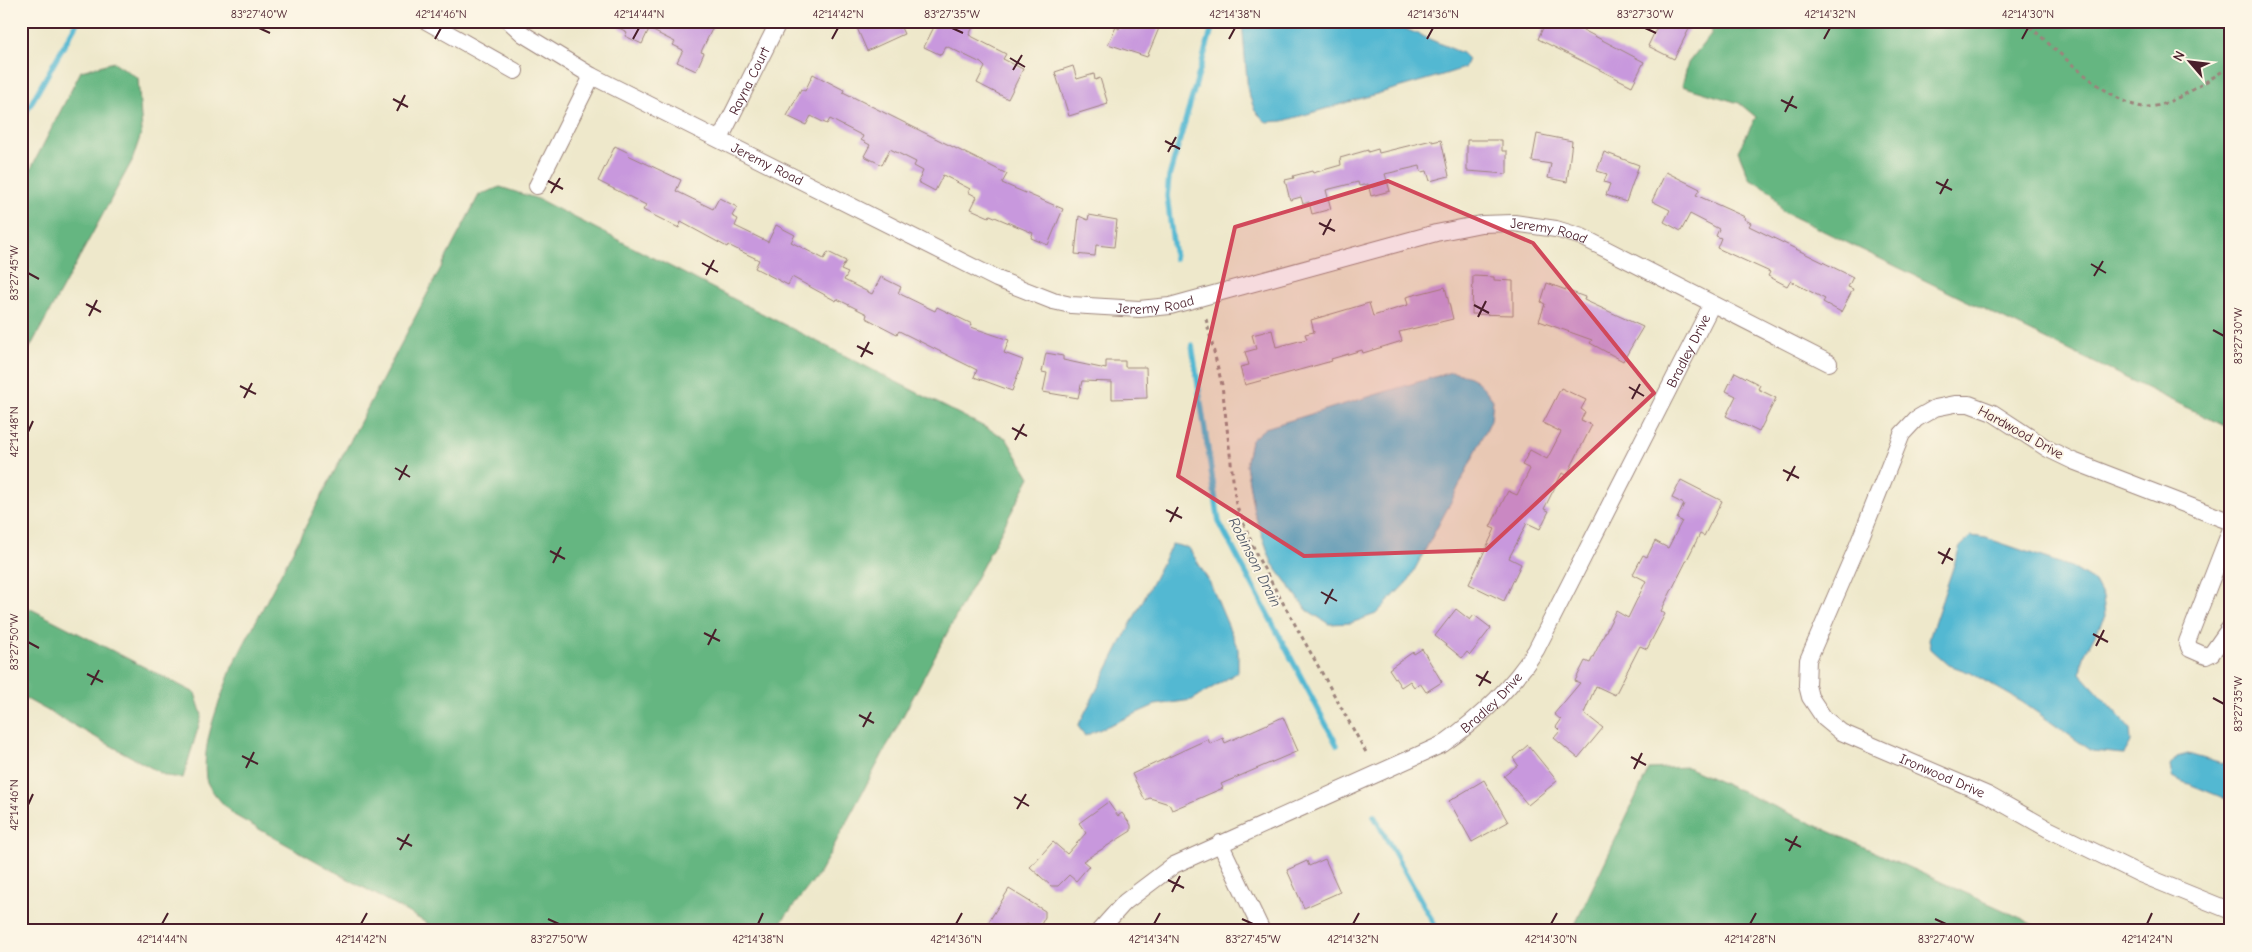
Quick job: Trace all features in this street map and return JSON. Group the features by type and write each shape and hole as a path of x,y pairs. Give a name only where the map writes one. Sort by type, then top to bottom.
{"street":[{"path":"426,21 515,71"},
{"name":"Jeremy Road","path":"509,21 544,48 592,76 997,279 1052,301 1071,305 1114,309 1170,306 1436,233 1481,224 1514,223 1556,229 1582,237 1829,363"},
{"name":"Rayna Court","path":"720,140 779,21"},
{"path":"537,186 592,76"},
{"name":"Bradley Drive","path":"1099,931 1125,902 1174,865 1443,744 1466,728 1507,690 1521,674 1536,650 1712,304"},
{"name":"Hardwood Drive","path":"1857,547 1902,434 1925,412 1955,404 1980,407 1993,413 2048,449 2073,461 2231,522"},
{"path":"2231,528 2187,642 2190,649 2206,656 2212,653 2231,626"},
{"name":"Ironwood Drive","path":"1857,547 1808,660 1807,685 1810,697 1816,708 1832,726 1841,732 1988,795 2048,829 2140,874 2231,910"},
{"path":"1220,843 1262,931"}],"path":[{"path":"2024,21 2110,94 2137,107 2150,108 2167,102 2231,66"},
{"path":"1206,319 1222,385 1236,505 1258,558 1367,754"}],"highlighted area":[{"path":"1388,181 1533,243 1654,393 1486,550 1304,556 1178,476 1235,227"}],"green space":[{"path":"1713,21 2231,21 2231,429 1782,211 1772,192 1749,178 1738,151 1756,117 1739,103 1682,86 1688,63 1711,34"},
{"path":"114,62 138,78 142,131 132,161 21,364 21,188 81,71"},
{"path":"500,187 538,199 1006,438 1030,477 820,872 774,931 441,931 234,815 207,783 205,765 209,736 232,667 479,195"},
{"path":"21,604 195,693 202,715 183,778 166,776 21,696"},
{"path":"1687,767 2023,919 2045,931 1572,931 1649,769"}],"water":[{"path":"1242,21 1387,21 1462,53 1468,59 1464,68 1439,76 1283,121 1266,122 1255,111 1248,92"},
{"path":"1451,372 1471,378 1484,389 1493,400 1491,420 1453,498 1409,580 1376,614 1351,623 1329,624 1307,610 1272,563 1254,512 1246,465 1251,440 1265,428"},
{"path":"1971,536 1986,538 2071,567 2095,582 2103,597 2105,616 2083,657 2080,673 2130,728 2131,742 2124,754 2092,751 2022,702 1971,673 1949,665 1931,649 1929,639 1960,547"},
{"path":"1172,544 1189,548 1210,583 1238,649 1238,672 1192,700 1155,705 1085,736 1078,726"},
{"path":"2188,754 2222,764 2231,758 2231,801 2172,777 2170,766 2177,757"}],"building":[{"path":"605,21 703,21 713,27 701,52 704,53 696,71 677,62 683,50 673,45 675,42 649,29 642,44 625,36 627,32"},
{"path":"854,21 898,21 904,34 867,51"},
{"path":"937,21 976,21 969,35 1006,54 1003,59 1023,69 1008,99 977,83 985,67 981,63 946,46 941,55 924,47"},
{"path":"1123,21 1162,21 1147,57 1108,44 1116,27 1119,29"},
{"path":"1546,21 1566,21 1644,62 1632,86 1538,39"},
{"path":"1660,21 1693,21 1674,59 1648,46"},
{"path":"1073,66 1077,79 1094,74 1095,80 1100,78 1108,104 1069,116 1055,72"},
{"path":"813,74 844,90 843,92 1007,174 1002,183 1063,209 1048,245 1031,238 1033,233 971,209 977,197 968,192 970,189 943,175 935,191 918,182 923,171 914,166 916,162 890,149 882,165 864,156 870,145 861,140 863,136 830,119 827,124 811,116 806,125 787,116 801,89 805,91"},
{"path":"1537,134 1572,141 1567,182 1548,178 1551,164 1532,161"},
{"path":"1432,140 1432,142 1441,140 1449,176 1430,181 1427,171 1421,172 1420,166 1385,174 1390,191 1371,196 1368,184 1359,186 1358,182 1326,190 1331,209 1312,214 1309,202 1303,204 1301,197 1290,200 1285,180 1294,178 1293,176 1312,171 1313,173 1341,165 1340,158 1368,150 1368,152 1378,149 1379,153"},
{"path":"1467,140 1502,140 1502,151 1507,151 1507,174 1467,171"},
{"path":"615,146 629,153 628,155 681,180 676,191 713,209 719,198 737,207 732,216 738,219 735,226 768,242 776,225 795,235 791,242 824,259 828,252 846,261 841,270 848,273 844,280 872,294 881,277 901,287 898,293 935,311 937,307 972,324 971,327 1009,340 1004,353 1023,360 1012,391 974,377 977,370 899,331 897,334 866,318 867,314 837,299 836,301 792,277 788,285 755,268 759,260 728,245 727,247 681,222 679,228 643,210 646,205 598,181"},
{"path":"1604,152 1639,165 1626,202 1606,195 1610,184 1604,182 1607,174 1597,171"},
{"path":"1666,172 1700,189 1696,195 1745,217 1744,219 1751,223 1749,226 1853,277 1848,287 1853,289 1841,312 1823,302 1825,299 1790,281 1787,286 1768,276 1770,272 1717,248 1721,238 1716,236 1719,229 1690,214 1681,231 1664,222 1670,210 1652,201"},
{"path":"1089,215 1117,220 1114,247 1096,245 1095,256 1075,254 1079,216 1088,220"},
{"path":"1473,276 1494,277 1494,280 1513,281 1513,315 1472,314"},
{"path":"1547,283 1585,297 1584,300 1643,327 1623,361 1590,343 1592,340 1539,321 1545,304 1541,302"},
{"path":"1445,287 1453,319 1399,332 1402,341 1363,353 1362,350 1331,359 1332,361 1245,385 1240,367 1249,365 1245,352 1256,349 1252,335 1272,330 1276,347 1307,339 1305,334 1314,332 1311,320 1369,303 1373,316 1408,305 1406,297"},
{"path":"1046,353 1063,356 1063,360 1106,369 1106,361 1125,361 1125,367 1146,367 1147,398 1112,399 1112,382 1082,381 1078,398 1043,392 1047,373 1042,372"},
{"path":"1735,372 1760,385 1758,389 1776,398 1759,432 1726,416 1736,396 1726,391"},
{"path":"1561,388 1586,400 1581,409 1585,412 1581,420 1592,425 1567,475 1562,473 1544,509 1549,511 1540,529 1527,523 1509,558 1521,564 1504,601 1469,584 1495,529 1490,527 1508,491 1517,495 1530,469 1522,465 1530,450 1547,459 1561,432 1543,423"},
{"path":"1681,480 1722,501 1704,536 1700,534 1661,611 1665,614 1647,649 1640,646 1615,695 1596,686 1584,713 1603,728 1578,758 1554,738 1560,731 1556,727 1561,720 1554,714 1580,683 1575,681 1585,661 1590,663 1616,611 1628,618 1646,581 1633,574 1643,555 1647,557 1655,541 1668,548 1682,521 1677,519 1684,504 1672,498"},
{"path":"1456,609 1470,620 1474,615 1491,628 1470,655 1467,652 1462,658 1435,636"},
{"path":"1422,649 1442,682 1426,692 1420,683 1414,687 1410,681 1401,687 1389,669 1413,652 1414,654"},
{"path":"1283,717 1298,751 1221,784 1223,788 1172,810 1169,804 1150,798 1145,800 1132,774 1208,739 1210,744 1223,738 1225,743"},
{"path":"1528,745 1557,781 1528,805 1504,776 1518,765 1513,758"},
{"path":"1484,780 1508,822 1472,842 1449,801"},
{"path":"1108,802 1118,816 1122,813 1131,825 1131,831 1083,861 1089,866 1076,881 1069,875 1058,886 1051,886 1030,867 1053,842 1067,854 1086,833 1079,823"},
{"path":"1325,859 1340,892 1304,908 1287,870 1307,861 1309,866"},
{"path":"1009,889 1045,911 1045,917 1038,930 1027,923 1022,931 1001,931 988,923"}],"waterway":[{"path":"21,121 78,21"},
{"name":"Robinson Drain","path":"1175,259 1167,196 1169,177 1214,21"},
{"name":"Robinson Drain","path":"1192,345 1219,522 1337,745"},
{"name":"Robinson Drain","path":"1374,816 1438,931"}]}
